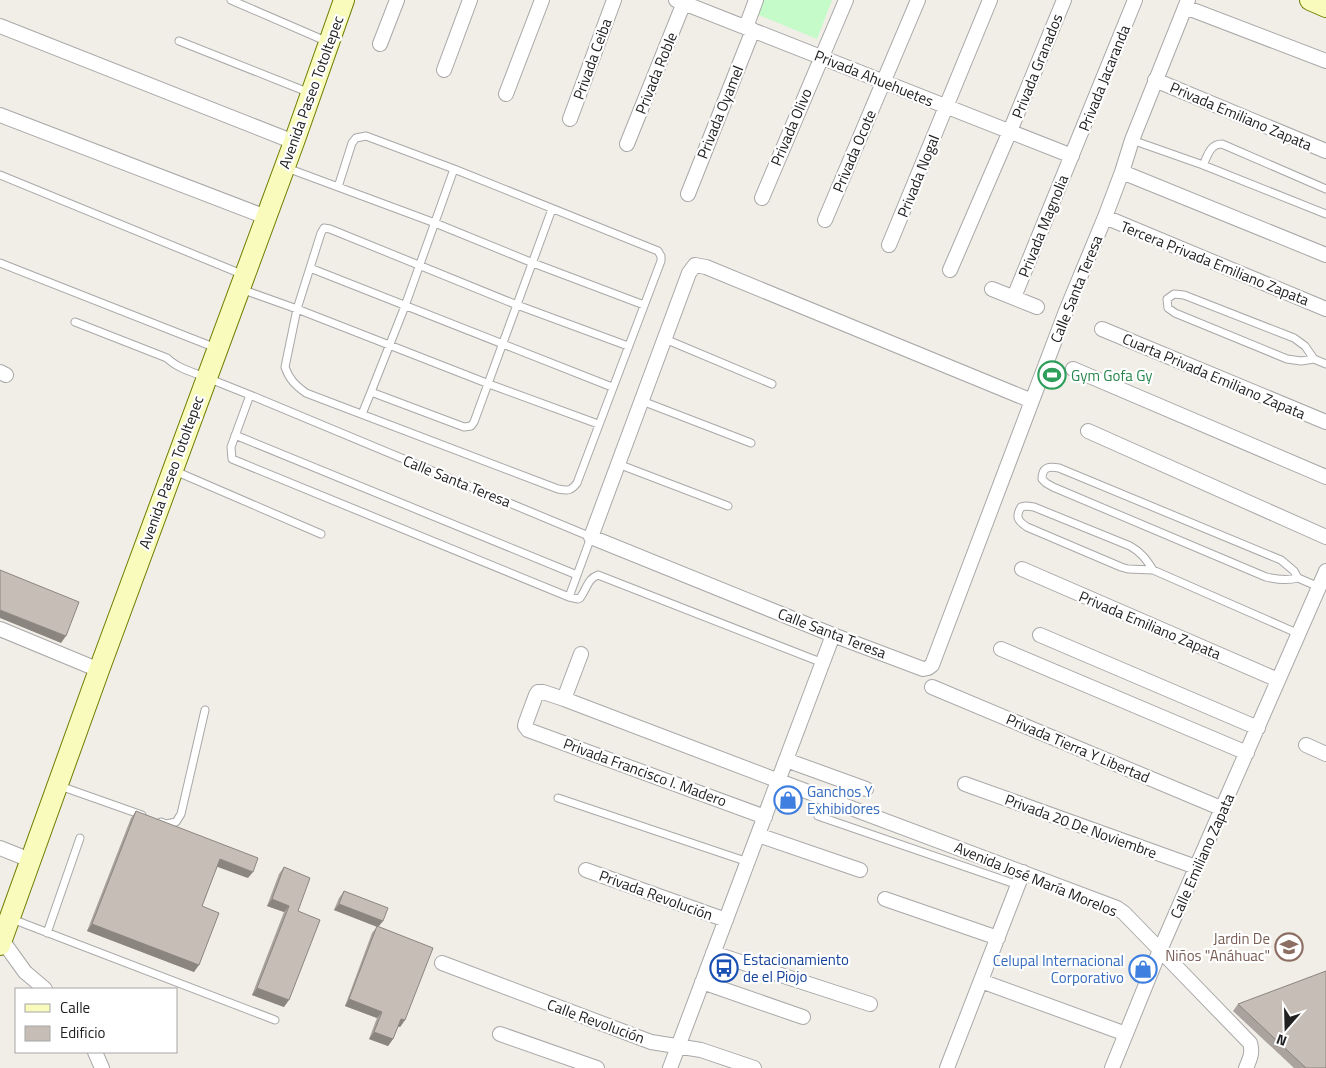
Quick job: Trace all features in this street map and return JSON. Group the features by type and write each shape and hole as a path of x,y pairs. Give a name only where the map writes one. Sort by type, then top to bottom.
{"main road":[{"name":"Avenida Paseo Totoltepec","path":"1,941 206,377 294,142 344,0"},
{"path":"1310,0 1326,6"}],"street":[{"path":"380,44 397,0"},
{"path":"444,70 470,0"},
{"path":"506,94 542,0"},
{"name":"Privada Ceiba","path":"570,119 614,0"},
{"name":"Privada Oyamel","path":"688,194 749,29 756,0"},
{"name":"Privada Olivo","path":"762,198 846,0"},
{"name":"Privada Ocote","path":"825,220 918,0"},
{"name":"Privada Nogal","path":"889,245 990,0"},
{"name":"Privada Granados","path":"950,270 1064,0"},
{"name":"Privada Jacaranda","path":"1072,156 1135,0"},
{"name":"Privada Ahuehuetes","path":"682,1 884,83 1072,156"},
{"name":"Privada Roble","path":"627,144 682,1"},
{"path":"1186,3 1326,61"},
{"name":"Calle Santa Teresa","path":"591,537 833,635 923,669 932,665 1066,311 1105,218 1132,140 1186,3"},
{"path":"0,26 294,142"},
{"name":"Privada Emiliano Zapata","path":"1155,80 1326,151"},
{"path":"0,115 266,217"},
{"name":"Privada Magnolia","path":"1014,297 1072,156"},
{"path":"1122,172 1326,255"},
{"name":"Tercera Privada Emiliano Zapata","path":"1105,218 1326,309"},
{"path":"591,537 689,274 695,265 706,267 1032,401"},
{"name":"Privada Magnolia","path":"992,288 1037,306"},
{"name":"Cuarta Privada Emiliano Zapata","path":"1102,329 1326,422"},
{"path":"1073,369 1326,477"},
{"path":"1088,431 1326,537"},
{"name":"Privada Emiliano Zapata","path":"1022,569 1278,680"},
{"name":"Calle Emiliano Zapata","path":"1112,1068 1160,950 1326,572"},
{"path":"0,629 99,670"},
{"path":"670,1068 833,635"},
{"path":"1040,635 1258,728"},
{"path":"1001,649 1247,753"},
{"path":"564,699 581,654"},
{"name":"Privada Tierra Y Libertad","path":"932,687 1223,809"},
{"name":"Avenida José María Morelos","path":"525,726 538,692 543,692 779,781 1021,879 1117,908 1250,1043 1252,1049 1246,1068"},
{"name":"Privada Francisco I. Madero","path":"525,726 528,730 765,817"},
{"path":"1306,745 1326,754"},
{"path":"786,760 866,788"},
{"name":"Privada 20 De Noviembre","path":"965,784 1196,867"},
{"path":"758,835 860,870"},
{"path":"0,848 30,860"},
{"name":"Privada Revolución","path":"586,870 726,920"},
{"path":"947,1068 1021,879"},
{"path":"885,899 998,938"},
{"path":"1,941 25,972 44,988"},
{"path":"713,952 870,1004"},
{"name":"Calle Revolución","path":"442,963 651,1042 701,1050 754,1068"},
{"path":"981,981 1126,1034"},
{"path":"702,982 803,1017"},
{"path":"500,1034 597,1068"},
{"path":"94,1053 102,1068"}],"lane":[{"path":"231,0 329,42"},
{"path":"180,41 311,94"},
{"path":"338,187 352,142 356,138 366,136 454,169 658,251 661,261 577,483 572,489 567,491 306,393 295,385 288,376 285,367 297,309 324,228 517,305 628,346"},
{"path":"1132,140 1203,165 1326,214"},
{"path":"1203,165 1213,146 1222,144 1326,189"},
{"path":"284,167 435,223 644,305"},
{"path":"362,414 405,306 454,169"},
{"path":"0,175 242,282 297,309 489,384 598,424"},
{"path":"371,392 464,427 471,426 489,384 552,209"},
{"path":"0,264 217,349"},
{"path":"310,268 612,387"},
{"path":"1314,359 1305,346 1294,338 1184,295 1174,294 1167,299 1168,308 1175,313 1279,356 1301,361 1314,359 1326,364"},
{"name":"Calle Santa Teresa","path":"75,322 167,358 173,364 591,537"},
{"path":"665,339 772,384"},
{"path":"250,396 231,447 232,459 569,597 578,600 592,577 598,575 823,664"},
{"path":"642,401 751,443"},
{"path":"235,434 577,575"},
{"path":"618,464 728,506"},
{"path":"1298,578 1294,571 1281,560 1059,468 1051,466 1042,473 1042,478 1052,487 1266,577 1277,580 1298,578 1319,587"},
{"path":"172,470 321,534"},
{"path":"1153,570 1145,557 1130,546 1034,507 1021,507 1018,512 1018,518 1027,527 1121,567 1153,570 1299,634"},
{"path":"569,597 591,537"},
{"path":"158,821 166,824 176,822 181,814 206,710"},
{"path":"57,785 149,818"},
{"path":"558,798 748,862"},
{"path":"818,816 1021,879"},
{"path":"46,933 80,838"},
{"path":"10,918 275,1020"}],"green space":[{"path":"760,0 832,0 817,39 754,13"}],"building":[{"path":"0,570 79,602 66,636 0,610"},
{"path":"136,811 258,858 253,872 220,859 202,906 219,913 199,965 92,924"},
{"path":"284,867 310,878 298,911 320,920 289,1000 257,988 289,906 272,899"},
{"path":"344,891 388,908 383,921 339,904"},
{"path":"377,926 433,948 405,1020 401,1019 393,1039 374,1032 382,1012 349,999"},
{"path":"1326,971 1326,1068 1306,1068 1238,1004"}],"place":[{"name":"Gym Gofa Gy","path":"1052,375"},
{"name":"Ganchos Y Exhibidores","path":"788,800"},
{"name":"Jardin De Niños \"Anáhuac\"","path":"1289,947"},
{"name":"Estacionamiento de el Piojo","path":"724,968"},
{"name":"Celupal Internacional Corporativo","path":"1143,969"}]}
